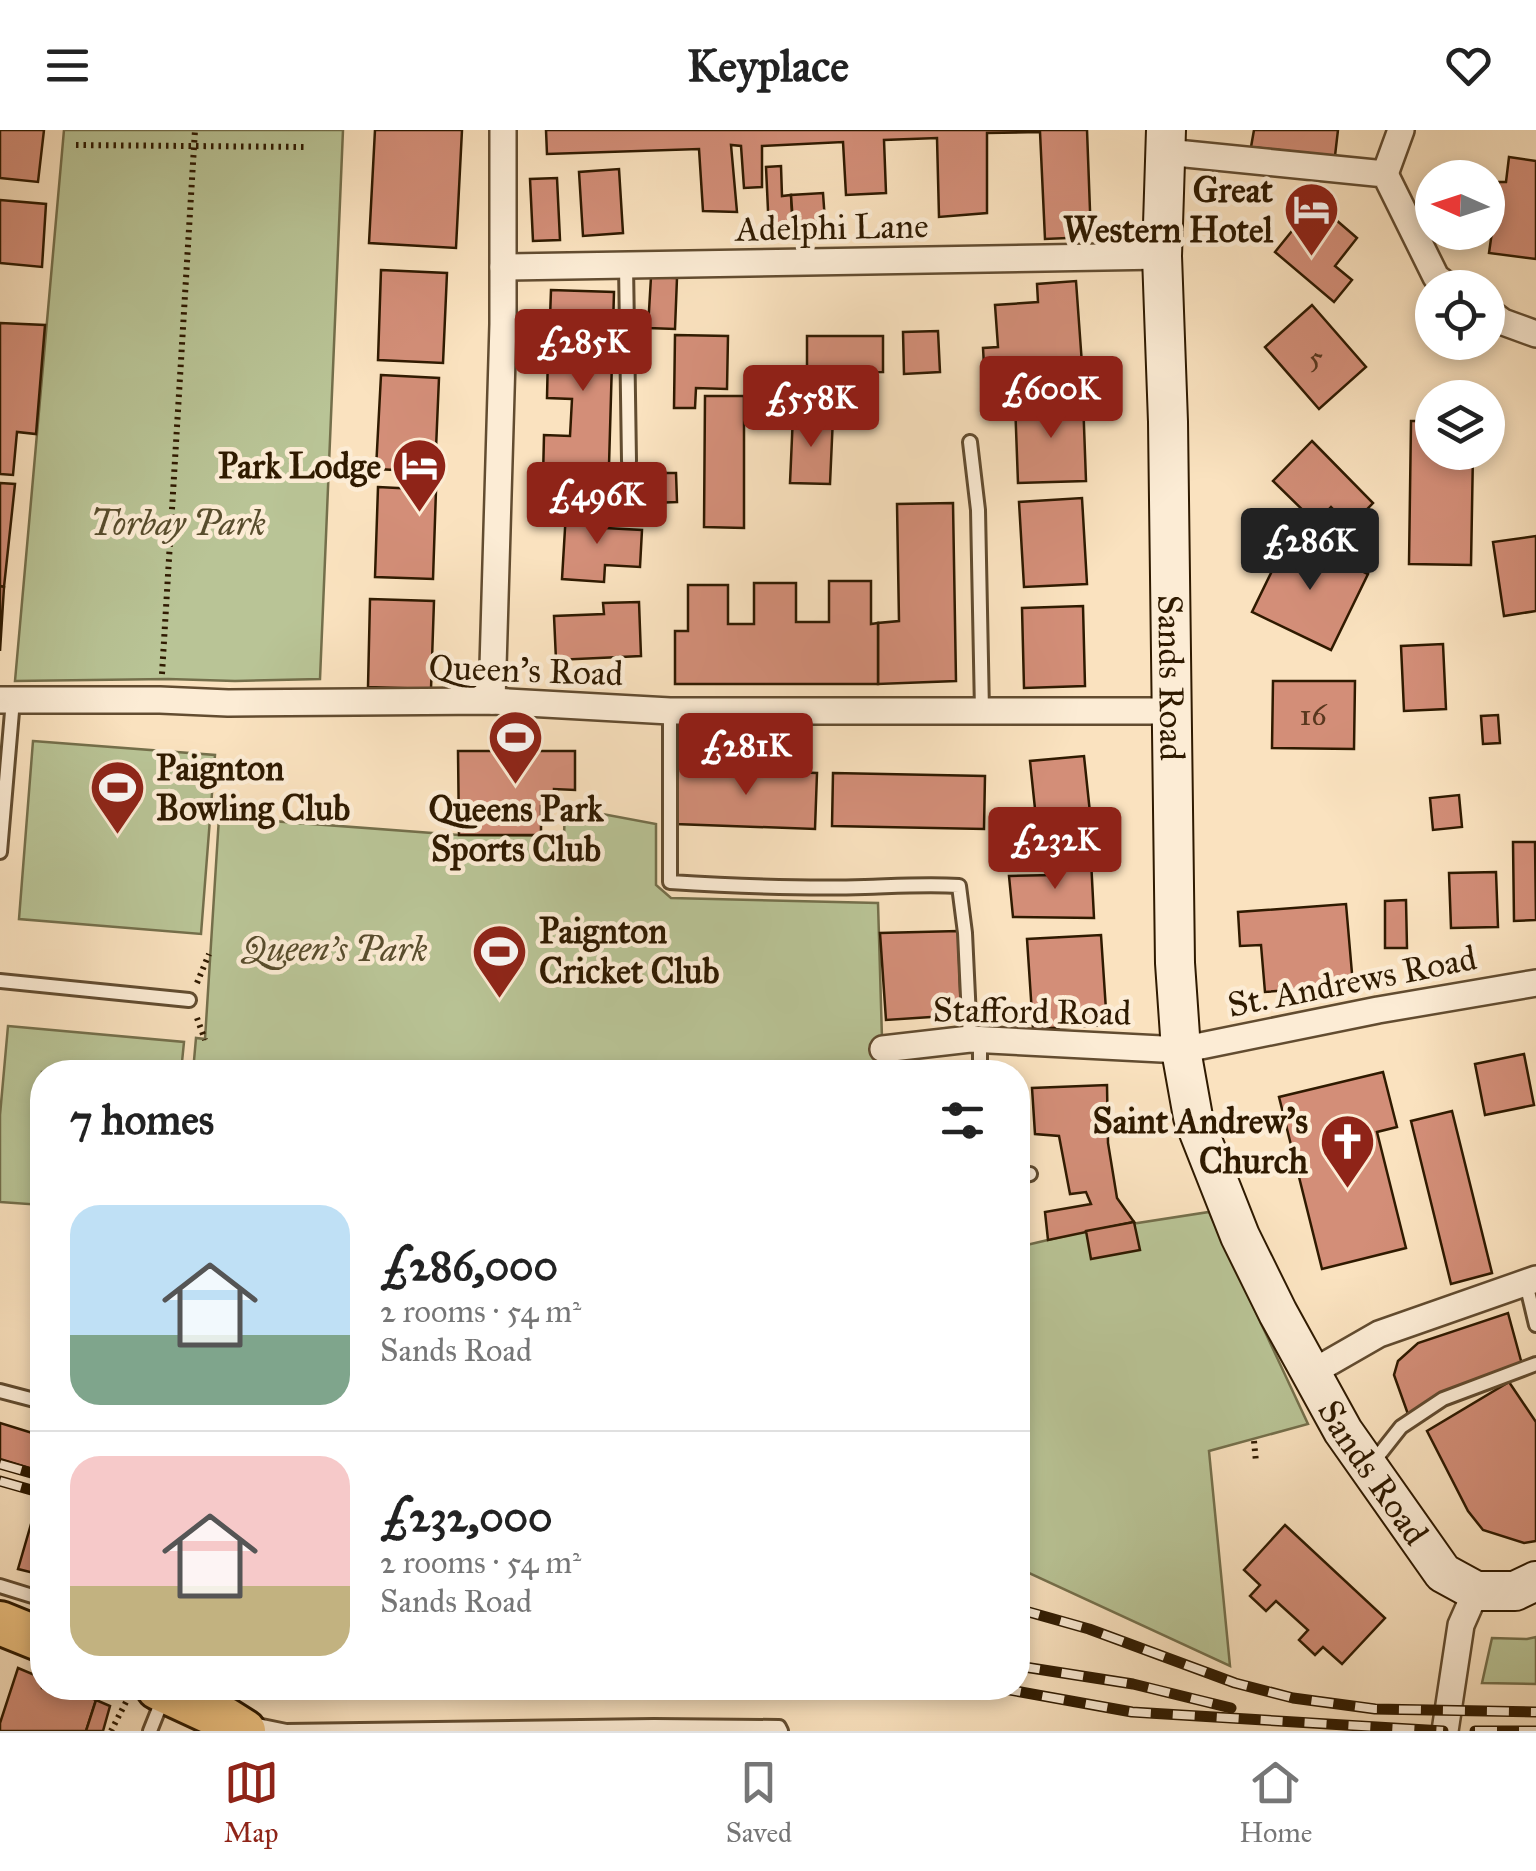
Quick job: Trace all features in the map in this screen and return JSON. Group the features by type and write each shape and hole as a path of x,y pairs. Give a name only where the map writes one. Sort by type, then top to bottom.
{"main road":[{"name":"Sands Road","path":"1166,141 1162,256 1168,422 1174,963 1180,1050 1194,1116 1240,1236 1343,1431 1443,1573 1476,1590"},
{"path":"1476,1590 1515,1590 1536,1581"},
{"path":"0,1623 30,1635"},
{"path":"177,1700 235,1725"}],"street":[{"path":"492,701 503,324 503,130"},
{"path":"1401,130 1385,174 1433,270"},
{"path":"1166,141 1385,174"},
{"name":"Adelphi Lane","path":"502,268 1162,256"},
{"path":"1505,322 1536,334"},
{"name":"Queen's Road","path":"6,700 492,701 670,710 1170,711"},
{"name":"St. Andrews Road","path":"1180,1050 1536,983"},
{"name":"Stafford Road","path":"883,1049 975,1039 1180,1050"},
{"path":"1311,1373 1380,1334 1531,1281"},
{"path":"1445,1731 1462,1625 1476,1590"}],"lane":[{"path":"626,265 629,461"},
{"path":"970,442 978,510 982,711"},
{"path":"0,852 6,700"},
{"path":"670,710 670,882 748,888 958,886 978,1060"},
{"path":"0,981 190,1000"},
{"path":"1531,1281 1536,1325"},
{"path":"1368,1468 1401,1427 1443,1399 1536,1364"},
{"path":"0,1391 30,1399"},
{"path":"0,1586 30,1595"},
{"path":"150,1731 151,1700"},
{"path":"235,1725 286,1731 654,1726 779,1727 781,1731"}],"path":[{"path":"160,700 195,130"},
{"path":"76,145 304,147"},
{"path":"1254,1441 1256,1462"},
{"path":"111,1731 141,1700"}],"green space":[{"name":"Torbay Park","path":"64,130 343,130 320,679 15,681"},
{"name":"Paignton Bowling Club","path":"33,741 215,755 201,934 19,919"},
{"name":"Queen's Park","path":"565,807 656,824 656,885 671,898 878,903 883,1060 194,1060 196,1038 205,1039 219,817 459,835 564,836"},
{"path":"8,1026 184,1042 182,1060 30,1060 30,1204 0,1202 0,1115"},
{"path":"1209,1212 1308,1424 1209,1451 1230,1666 1030,1574 1030,1244 1086,1231"},
{"path":"1536,1637 1536,1684 1482,1683 1492,1638"}],"building":[{"path":"0,130 44,130 38,182 0,178"},
{"path":"375,130 462,130 456,248 369,243"},
{"path":"546,130 1087,130 1091,237 1045,239 1040,132 987,133 987,213 939,217 937,138 884,140 886,193 846,195 843,142 762,146 762,187 744,188 741,146 731,145 737,212 703,211 699,149 547,154"},
{"path":"1254,130 1338,130 1335,156 1251,147"},
{"path":"1509,157 1536,161 1536,259 1489,253 1505,250"},
{"path":"781,166 782,196 791,195 793,231 769,232 766,167"},
{"path":"619,169 623,233 583,236 579,172"},
{"path":"557,178 560,240 533,241 530,179"},
{"path":"823,193 825,221 793,223 791,195"},
{"path":"0,200 46,204 42,267 0,263"},
{"name":"Great Western Hotel","path":"1335,219 1357,238 1335,266 1352,280 1334,302 1275,252 1296,226 1316,242"},
{"path":"381,270 447,273 443,363 378,360"},
{"path":"651,277 677,278 675,329 648,328"},
{"path":"1076,281 1083,378 985,384 983,348 998,347 995,305 1038,302 1037,284"},
{"path":"551,290 614,292 608,500 567,498 567,479 543,478 544,435 570,436 572,399 547,398 548,353 573,353 574,319 550,318"},
{"path":"1312,305 1366,367 1319,409 1265,347"},
{"path":"0,323 45,325 36,434 17,432 13,475 0,474"},
{"path":"938,331 940,372 904,374 903,332"},
{"path":"675,335 728,336 727,389 696,388 695,408 674,408"},
{"path":"807,336 883,336 883,372 807,373"},
{"path":"381,375 439,378 435,472 376,469"},
{"path":"705,396 744,396 744,528 704,527"},
{"path":"1083,399 1086,481 1018,483 1015,402"},
{"path":"793,415 833,417 830,484 790,483"},
{"path":"1411,421 1415,421 1415,470 1473,470 1471,565 1409,564"},
{"path":"1312,441 1373,503 1350,527 1331,507 1316,523 1273,481"},
{"path":"651,473 676,473 677,502 652,503"},
{"path":"0,483 15,484 4,587 0,586"},
{"path":"378,487 436,490 433,579 375,577"},
{"path":"1082,498 1087,584 1024,587 1019,502"},
{"path":"953,503 956,681 878,684 878,623 899,621 897,504"},
{"path":"566,512 607,514 606,528 642,530 640,567 605,565 604,582 562,579"},
{"path":"1289,536 1368,574 1331,650 1252,612"},
{"path":"1536,536 1536,611 1504,616 1493,542"},
{"path":"829,581 871,581 871,624 878,623 878,684 675,684 675,631 688,631 688,585 728,585 728,624 754,624 754,583 796,583 796,622 829,622"},
{"path":"0,586 4,587 0,651"},
{"path":"370,599 434,601 431,689 368,687"},
{"path":"639,602 641,656 556,660 554,616 604,614 603,603"},
{"path":"1083,606 1085,686 1024,688 1022,608"},
{"path":"1443,644 1446,709 1404,711 1401,646"},
{"path":"1273,681 1355,681 1354,749 1272,748"},
{"path":"1498,715 1500,743 1483,744 1481,716"},
{"path":"458,751 575,751 575,790 554,789 554,806 541,806 541,835 459,835"},
{"path":"1084,756 1093,841 1039,847 1030,761"},
{"path":"677,768 817,773 815,829 675,824"},
{"path":"833,773 985,776 984,829 832,826"},
{"path":"1459,795 1462,827 1433,830 1430,798"},
{"path":"1513,842 1535,842 1536,920 1514,921"},
{"path":"1055,859 1091,860 1094,918 1013,917 1009,876 1053,875"},
{"path":"1496,872 1498,927 1451,928 1449,873"},
{"path":"1406,900 1407,948 1385,948 1385,901"},
{"path":"1346,904 1353,985 1265,992 1261,945 1240,946 1238,912"},
{"path":"958,931 961,1015 886,1020 880,933"},
{"path":"1101,935 1107,1025 1033,1029 1027,939"},
{"path":"1524,1054 1534,1105 1485,1115 1475,1064"},
{"name":"Saint Andrew's Church","path":"1383,1072 1397,1127 1377,1132 1406,1248 1322,1269 1279,1097"},
{"path":"1107,1085 1108,1143 1117,1198 1134,1222 1048,1240 1045,1212 1091,1204 1086,1192 1070,1194 1059,1136 1035,1134 1032,1088"},
{"path":"1452,1111 1492,1273 1451,1284 1411,1121"},
{"path":"1134,1222 1140,1250 1091,1259 1086,1231"},
{"path":"1508,1313 1523,1368 1409,1417 1394,1375 1398,1361 1418,1343"},
{"path":"1509,1382 1536,1422 1536,1541 1524,1543 1483,1530 1468,1511 1427,1431"},
{"path":"0,1423 30,1432 30,1468 0,1459"},
{"path":"1285,1525 1385,1618 1342,1664 1323,1647 1315,1655 1299,1640 1308,1630 1276,1601 1266,1611 1250,1596 1260,1585 1244,1570"},
{"path":"30,1528 30,1572 18,1569"},
{"path":"18,1668 30,1673 30,1700 96,1700 86,1731 0,1731"},
{"path":"96,1700 110,1706 103,1731 86,1731"}],"railway":[{"path":"0,1464 30,1473"},
{"path":"0,1481 30,1490"},
{"path":"1030,1612 1089,1629 1235,1683 1293,1698 1375,1709 1536,1712"},
{"path":"1030,1668 1133,1684 1231,1708"},
{"path":"1030,1694 1132,1712 1443,1731"},
{"path":"1475,1731 1536,1731"}],"place":[{"name":"Great Western Hotel","path":"1312,259"},
{"name":"Park Lodge","path":"420,515"},
{"name":"Queens Park Sports Club","path":"516,787"},
{"name":"Paignton Bowling Club","path":"117,837"},
{"name":"Paignton Cricket Club","path":"500,1000"},
{"name":"Saint Andrew's Church","path":"1347,1190"}]}
